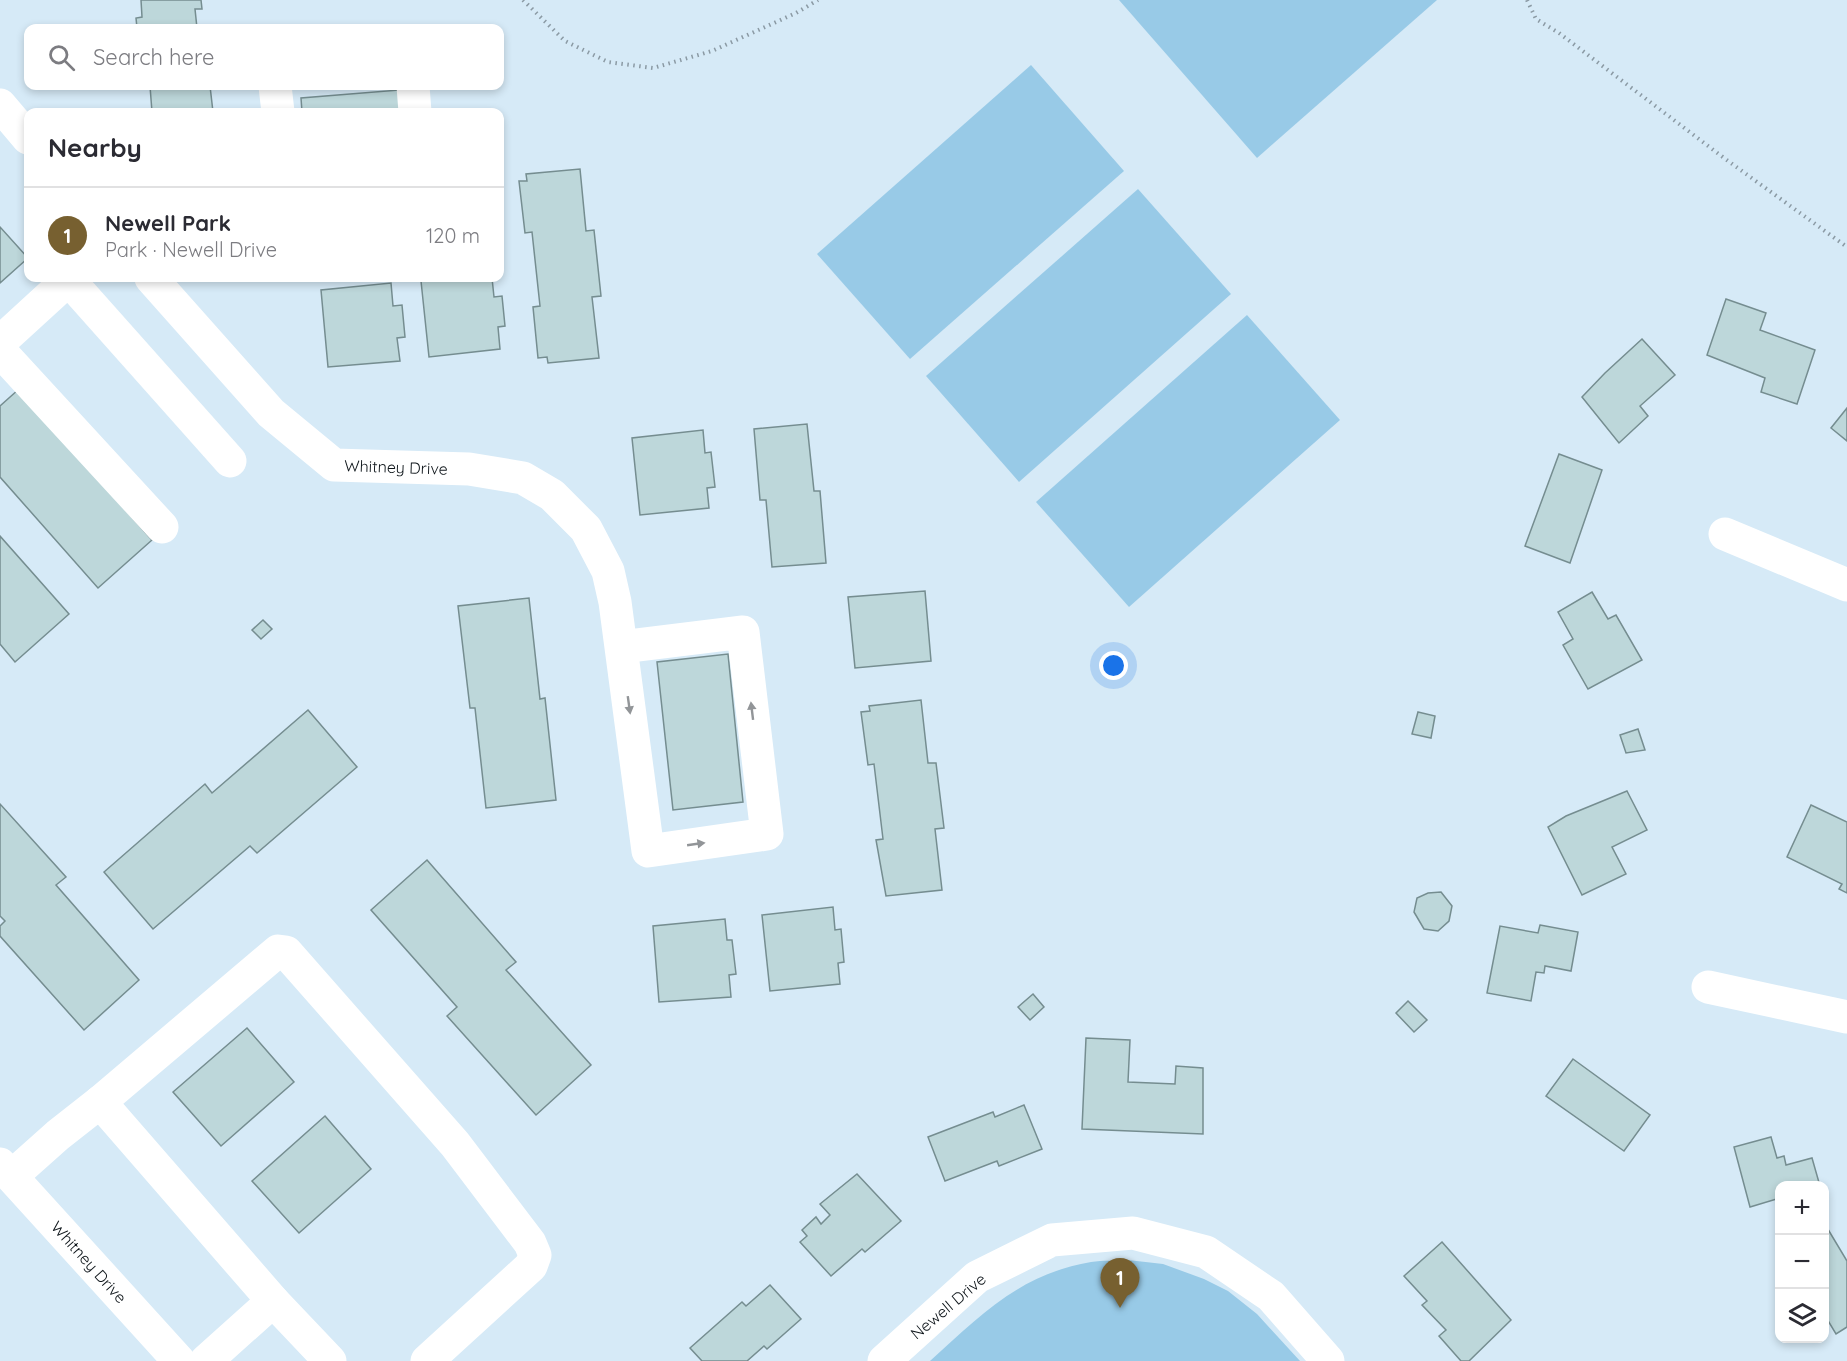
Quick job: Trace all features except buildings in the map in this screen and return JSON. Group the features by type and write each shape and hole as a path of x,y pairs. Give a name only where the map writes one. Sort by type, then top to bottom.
{"street":[{"path":"275,90 278,108"},
{"path":"413,90 415,108"},
{"path":"0,105 24,133"},
{"path":"0,342 65,282"},
{"path":"73,282 230,461"},
{"name":"Whitney Drive","path":"155,282 271,413 333,465 469,469 524,478 552,495 586,530 608,571 615,602 648,850 767,834 743,632 621,647"},
{"path":"0,351 162,527"},
{"path":"1725,534 1847,585"},
{"path":"6,1170 58,1135 100,1102 278,951 286,952 455,1144 530,1243 535,1255 531,1266 428,1361"},
{"path":"1707,987 1847,1017"},
{"path":"100,1102 273,1301 330,1361"},
{"name":"Whitney Drive","path":"6,1170 178,1361"},
{"name":"Newell Drive","path":"884,1361 977,1277 1052,1240 1133,1233 1206,1252 1271,1296 1328,1361"},
{"path":"206,1361 273,1301"}],"path":[{"path":"523,0 565,41 608,62 652,68 712,51 818,0"},
{"path":"1527,0 1536,19 1559,33 1724,158 1847,247"}],"shaded area":[{"path":"1119,0 1437,0 1257,158"},
{"path":"1031,65 1124,171 910,359 817,254"},
{"path":"1138,189 1231,294 1019,482 926,376"},
{"path":"1247,315 1340,420 1129,607 1036,502"},
{"path":"1128,1260 1163,1264 1204,1279 1228,1291 1257,1314 1300,1361 930,1361 985,1313 1022,1286 1066,1268 1096,1261"}],"place":[{"name":"Newell Park","path":"1120,1308"}]}
